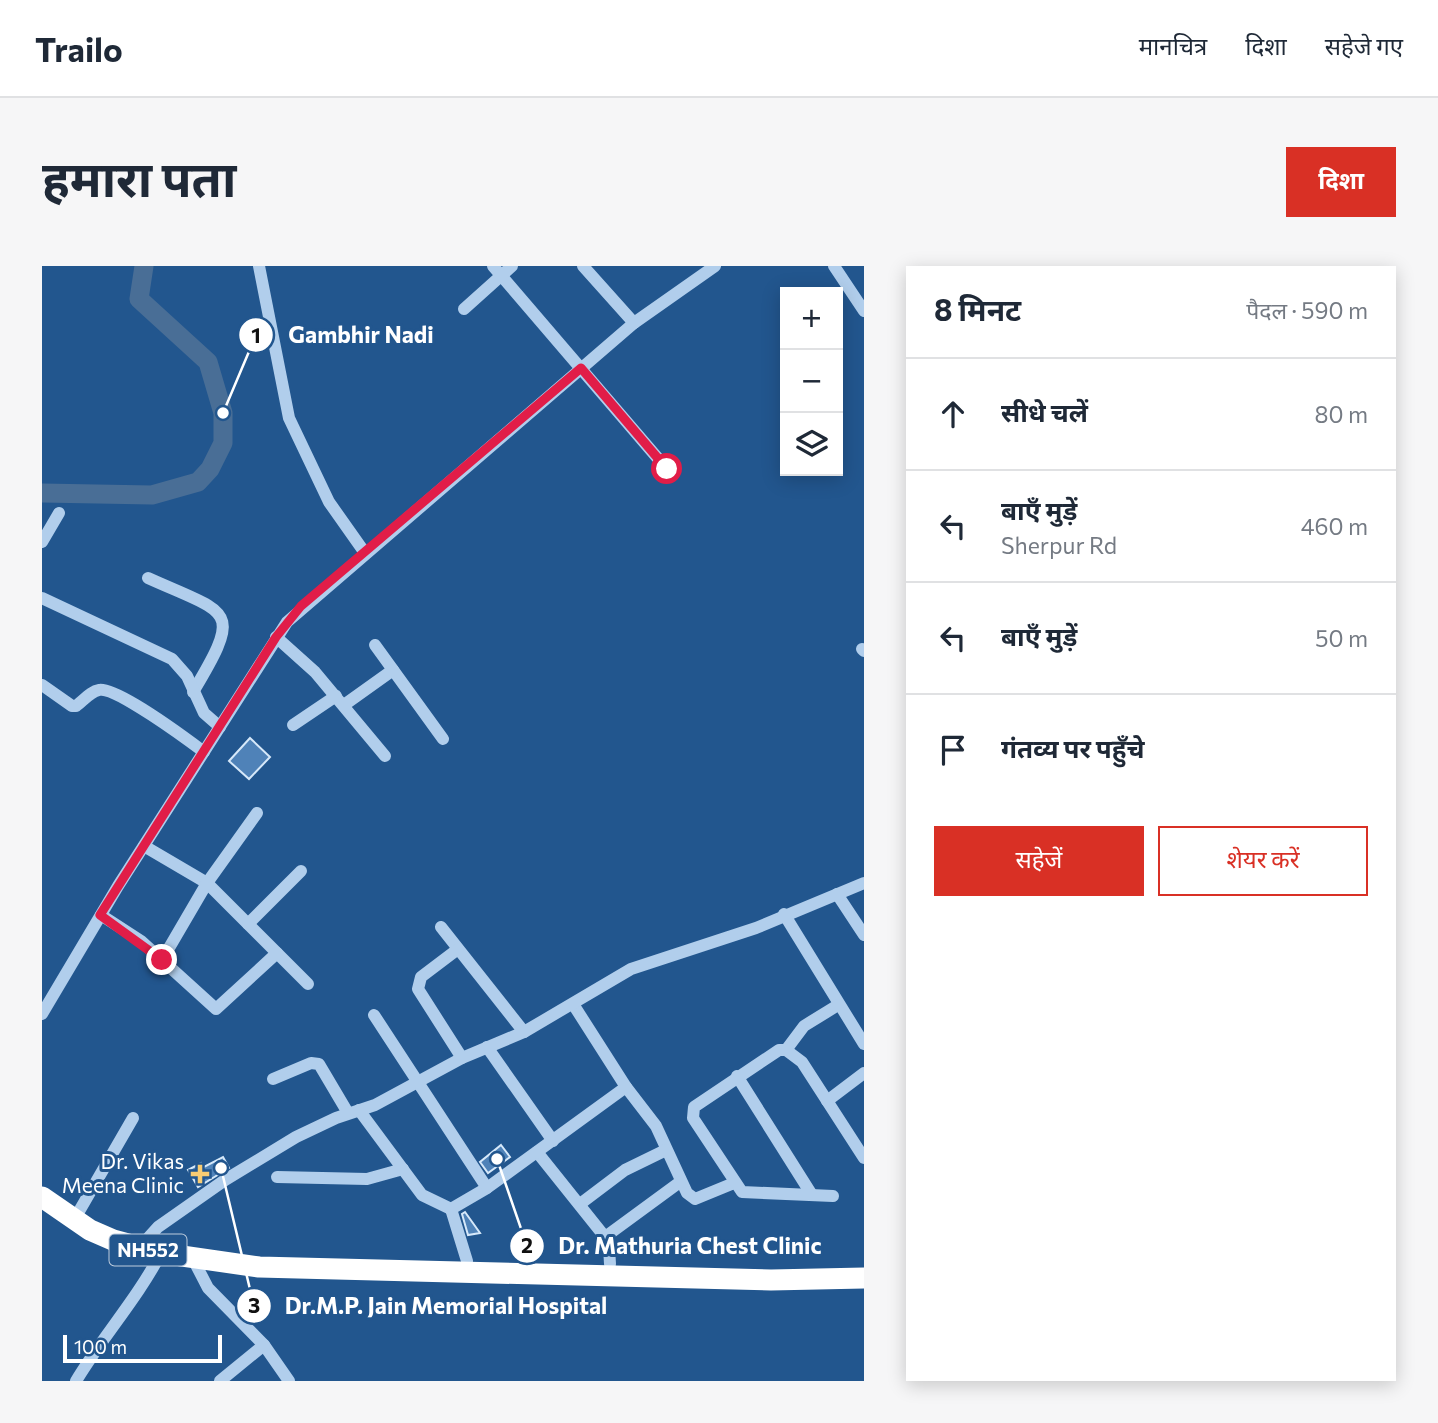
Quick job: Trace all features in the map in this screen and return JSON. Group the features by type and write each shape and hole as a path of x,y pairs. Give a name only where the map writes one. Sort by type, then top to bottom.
{"highway":[{"name":"NH552","path":"42,1197 68,1216"},
{"name":"NH552","path":"42,1206 68,1216 113,1240 139,1248 193,1259 240,1262 260,1267 637,1277 864,1278"},
{"name":"NH552","path":"240,1262 261,1256 610,1264 864,1265"}],"street":[{"path":"259,266 289,418 329,502 365,553"},
{"path":"464,309 497,271 512,266"},
{"path":"583,266 634,323"},
{"path":"42,1014 100,915 276,637 301,606 634,323 716,266"},
{"path":"834,266 864,311"},
{"path":"497,271 667,469"},
{"path":"42,542 59,513"},
{"path":"148,578 211,606 223,618 225,631 220,647 193,691"},
{"path":"42,599 172,659 181,666 204,713 220,727"},
{"path":"276,637 315,672 385,756"},
{"path":"375,645 443,739"},
{"path":"293,725 393,670"},
{"path":"43,689 76,706 97,690 107,690 158,719 204,752"},
{"path":"162,960 206,883 257,813"},
{"path":"144,846 206,883 308,984"},
{"path":"248,924 302,871"},
{"path":"139,1248 158,1227 225,1180 296,1137 354,1111 375,1105 463,1058 524,1032 631,968 756,928 783,914 864,883"},
{"path":"837,894 864,935"},
{"path":"783,914 864,1044"},
{"path":"100,915 162,960 216,1009 277,953"},
{"path":"441,928 524,1032"},
{"path":"458,949 421,977 418,989 463,1058"},
{"path":"573,1004 626,1087 646,1109 680,1182 695,1199 734,1183"},
{"path":"786,1050 804,1026 838,1005"},
{"path":"374,1015 415,1082 487,1188"},
{"path":"486,1047 553,1141"},
{"path":"833,1196 742,1192 692,1111 737,1076 779,1050 786,1050 802,1062 864,1158"},
{"path":"272,1079 312,1063 319,1064 354,1111 430,1201 451,1209"},
{"path":"827,1101 864,1073"},
{"path":"737,1076 813,1195"},
{"path":"451,1209 487,1188 626,1087"},
{"path":"68,1216 133,1118"},
{"path":"580,1204 625,1170 666,1150"},
{"path":"537,1152 605,1237 610,1247 610,1264"},
{"path":"277,1177 367,1179 403,1169"},
{"path":"605,1237 680,1182"},
{"path":"451,1209 467,1261"},
{"path":"76,1381 90,1357 142,1290 161,1253"},
{"path":"193,1259 208,1288 264,1345 289,1381"},
{"path":"220,1381 264,1345"}],"building":[{"path":"250,738 270,757 249,779 229,761"},
{"path":"501,1145 510,1157 488,1173 480,1162"},
{"path":"223,1157 229,1168 198,1187 188,1170 201,1163 204,1167"},
{"path":"465,1212 480,1233 468,1235 462,1214"}],"waterway":[{"path":"42,493 152,495 198,482 210,469 223,443 223,413 208,362 139,299 144,266"}],"place":[{"name":"Gambhir Nadi","path":"223,413"},
{"name":"Dr. Mathuria Chest Clinic","path":"497,1159"},
{"name":"Dr.M.P. Jain Memorial Hospital","path":"221,1168"},
{"name":"Dr. Vikas Meena Clinic","path":"200,1174"}],"route":[{"path":"162,960 141,941 100,915 276,637 301,606 452,481 581,368 667,469"}]}
